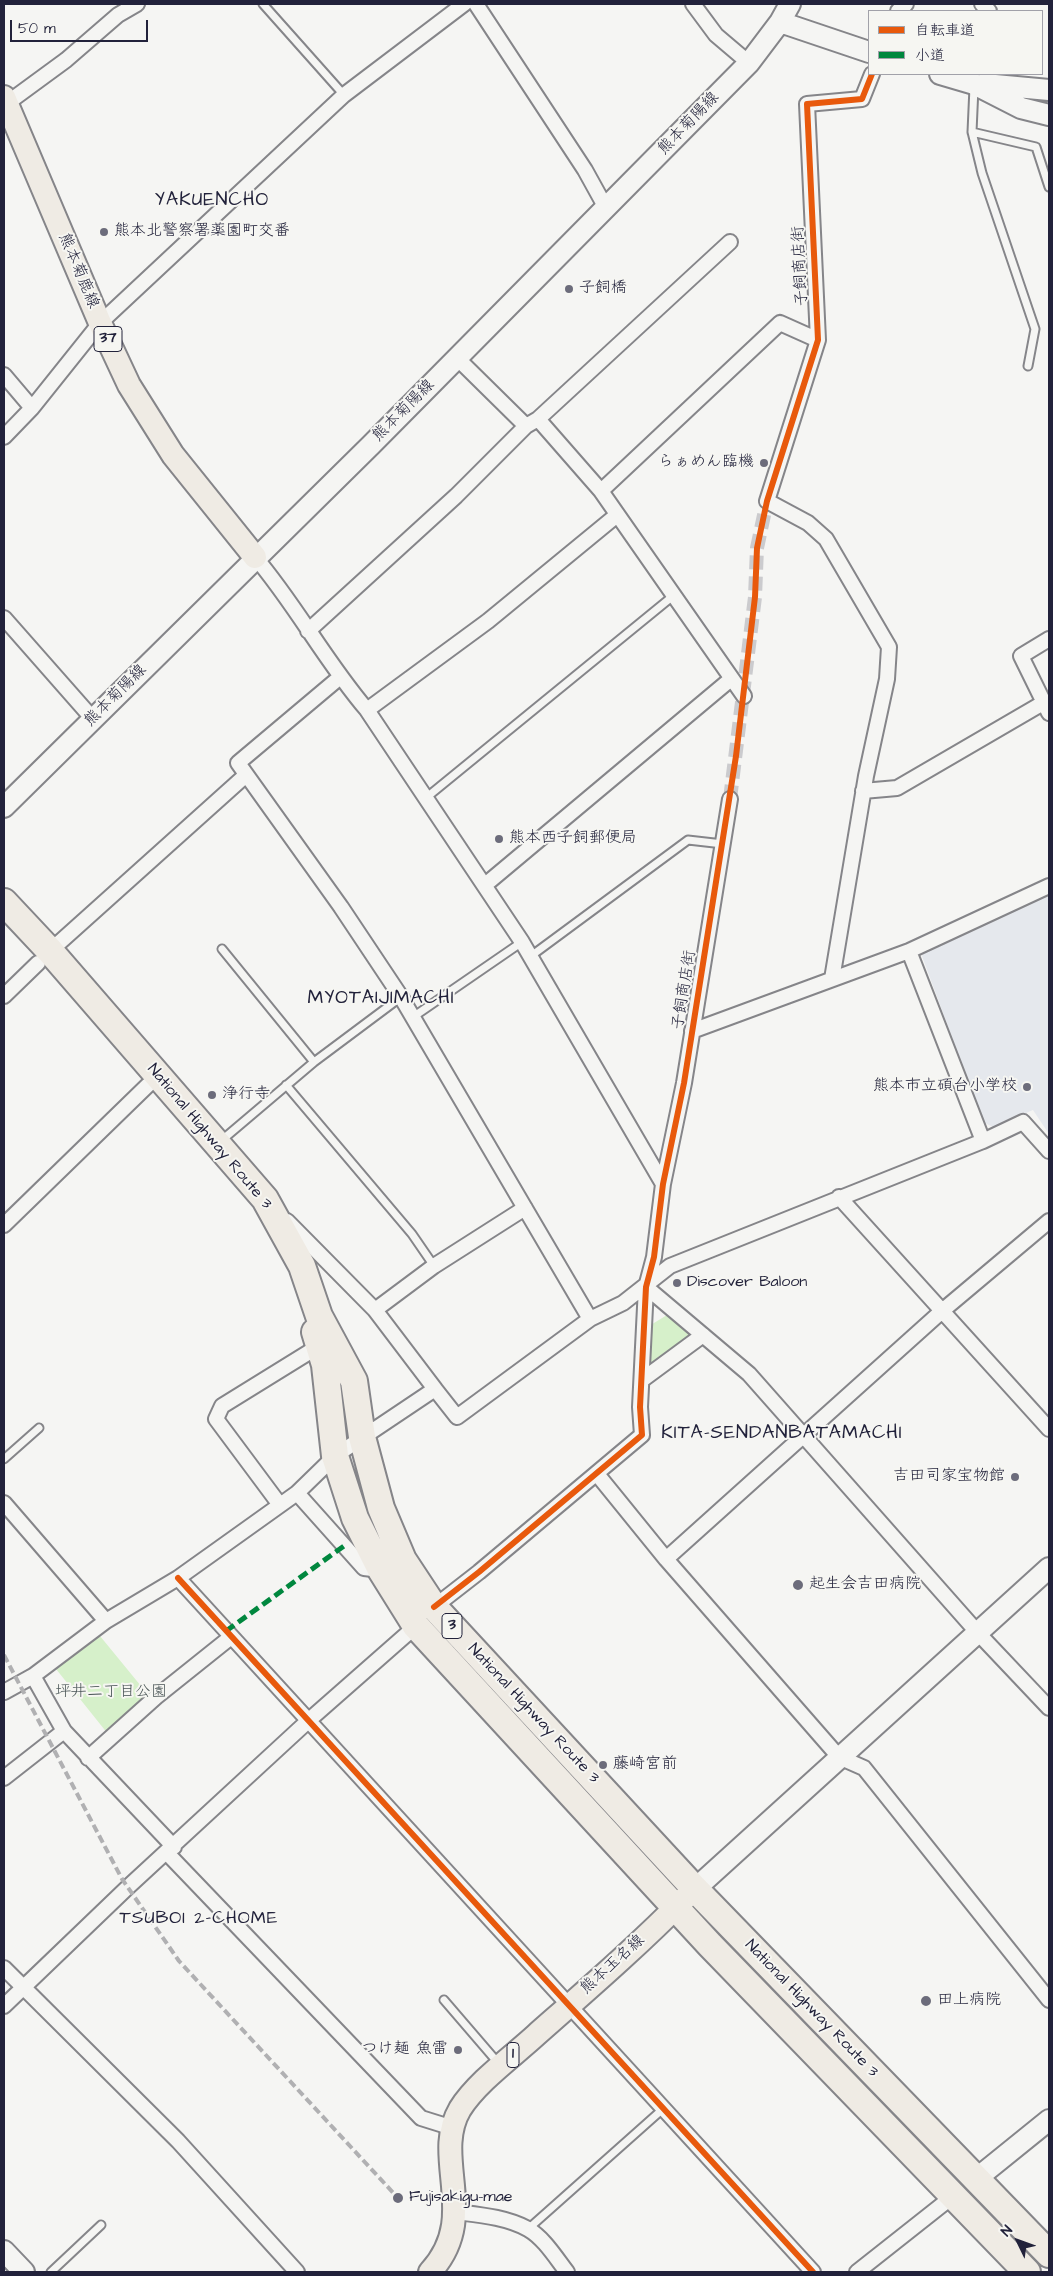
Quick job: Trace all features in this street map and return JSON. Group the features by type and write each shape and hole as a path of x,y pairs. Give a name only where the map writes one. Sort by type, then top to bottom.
{"highway":[{"name":"National Highway Route 3","path":"4,902 44,957 148,1086 250,1202 266,1226 296,1280 325,1365 335,1456 355,1518 381,1570 416,1626 675,1909 1027,2272"},
{"name":"National Highway Route 3","path":"4,923 44,957 218,1144 265,1199 302,1266 319,1316 354,1381 362,1437 381,1508 399,1552 434,1606 695,1888 1049,2254"}],"main road":[{"name":"熊本菊陽線","path":"4,807 457,358 749,63 780,22 790,4"},
{"path":"780,22 868,52"},
{"path":"947,75 1047,89"},
{"path":"975,79 1021,108 1048,115"},
{"name":"熊本菊鹿線","path":"5,100 100,323 129,384 173,455 255,557"},
{"path":"695,1888 1049,1568"},
{"name":"熊本玉名線","path":"430,2272 444,2253 456,2212 452,2128 459,2110 470,2095 675,1909 695,1888"},
{"path":"976,2179 1049,2120"},
{"path":"4,2251 24,2272"}],"street":[{"path":"5,100 66,60 118,15 137,4"},
{"path":"4,437 32,408 100,323 344,95 464,4"},
{"path":"476,4 585,170 606,208"},
{"path":"693,4 716,34 749,63"},
{"name":"子飼商店街","path":"863,791 887,679 889,647 826,539 808,523 766,501 818,340 807,104 862,99 872,75"},
{"path":"308,631 456,496 532,422 730,242"},
{"path":"601,491 780,323 818,340"},
{"path":"457,358 532,422 601,491 744,696"},
{"path":"4,376 32,408"},
{"path":"367,710 488,621 616,515"},
{"path":"255,557 271,576 339,678 367,710 485,885 531,956 663,1184"},
{"path":"4,618 93,719"},
{"path":"832,979 863,791 897,788 1046,708 1020,656 1049,639"},
{"path":"339,678 238,764 341,907 401,998 590,1319"},
{"path":"485,885 732,679"},
{"path":"4,996 44,957 246,775"},
{"name":"子飼商店街","path":"434,1606 479,1572 642,1435 640,1407 646,1287 654,1257 663,1184 692,1031 730,799"},
{"path":"692,1031 909,951 1049,886"},
{"path":"909,951 983,1141"},
{"path":"4,1225 148,1086"},
{"path":"265,1199 375,1310 457,1417 590,1319 623,1303 646,1287 670,1266 983,1141 1023,1122 1049,1151"},
{"path":"839,1197 1049,1429"},
{"path":"375,1310 434,1266 525,1208"},
{"path":"666,1559 942,1311 1049,1221"},
{"path":"646,1287 749,1374 978,1633 1049,1708"},
{"path":"642,1380 703,1335"},
{"path":"280,1505 216,1419 222,1406 319,1346"},
{"path":"4,1692 33,1676 106,1621 178,1578 297,1493 335,1456 435,1389"},
{"path":"597,1474 666,1559 839,1757 864,1768 1049,2000"},
{"path":"297,1493 364,1568 381,1570"},
{"path":"4,1503 106,1621"},
{"path":"178,1578 814,2272"},
{"path":"4,2006 128,1887 308,1721 416,1626"},
{"path":"88,1758 156,1698 231,1637"},
{"path":"33,1676 64,1731 170,1850 421,2118 452,2128"},
{"path":"4,1778 64,1731"},
{"path":"4,1968 178,2141 297,2272"},
{"path":"857,2272 976,2179"},
{"path":"456,2212 501,2219 528,2229 550,2250 567,2272"}],"lane":[{"path":"264,4 344,95"},
{"path":"975,79 972,132 982,173 1035,329 1028,366"},
{"path":"972,132 1036,147 1049,187"},
{"path":"427,797 673,596"},
{"path":"531,956 688,840 723,844"},
{"path":"413,1017 522,942"},
{"path":"222,949 314,1062"},
{"path":"218,1144 314,1062 401,998"},
{"path":"286,1085 412,1234 434,1266"},
{"path":"4,1459 39,1428"},
{"path":"444,2000 501,2066"},
{"path":"528,2229 664,2108"},
{"path":"51,2272 101,2225"}],"shaded area":[{"path":"1049,893 1049,1134 1033,1110 993,1127 983,1122 922,956 927,947"}],"green space":[{"path":"672,1312 696,1333 650,1367 649,1326"},
{"name":"坪井二丁目公園","path":"100,1636 150,1697 108,1734 56,1669"}],"tunnel":[{"path":"730,799 755,597 757,548 767,501"}],"railway":[{"path":"4,1655 122,1879 179,1961 398,2198"}],"marked path":[{"path":"226,1631 344,1546"}],"cycle path":[{"path":"434,1607 479,1572 642,1435 640,1407 646,1287 654,1257 663,1184 684,1083 736,756 755,597 757,548 767,501 818,340 807,104 862,99 872,75"},
{"path":"178,1578 813,2272"}],"place":[{"name":"熊本北警察署薬園町交番","path":"104,232"},
{"name":"子飼橋","path":"569,289"},
{"name":"らぁめん臨機","path":"764,463"},
{"name":"熊本西子飼郵便局","path":"499,839"},
{"name":"熊本市立碩台小学校","path":"1027,1087"},
{"name":"浄行寺","path":"212,1095"},
{"name":"Discover Baloon","path":"677,1283"},
{"name":"吉田司家宝物館","path":"1015,1477"},
{"name":"起生会吉田病院","path":"798,1585"},
{"name":"藤崎宮前","path":"603,1765"},
{"name":"田上病院","path":"926,2001"},
{"name":"つけ麺 魚雷","path":"458,2050"},
{"name":"Fujisakigu-mae","path":"398,2198"}],"district":[{"name":"YAKUENCHO","path":"212,201"},
{"name":"MYOTAIJIMACHI","path":"381,999"},
{"name":"KITA-SENDANBATAMACHI","path":"782,1434"},
{"name":"TSUBOI 2-CHOME","path":"199,1919"}]}
